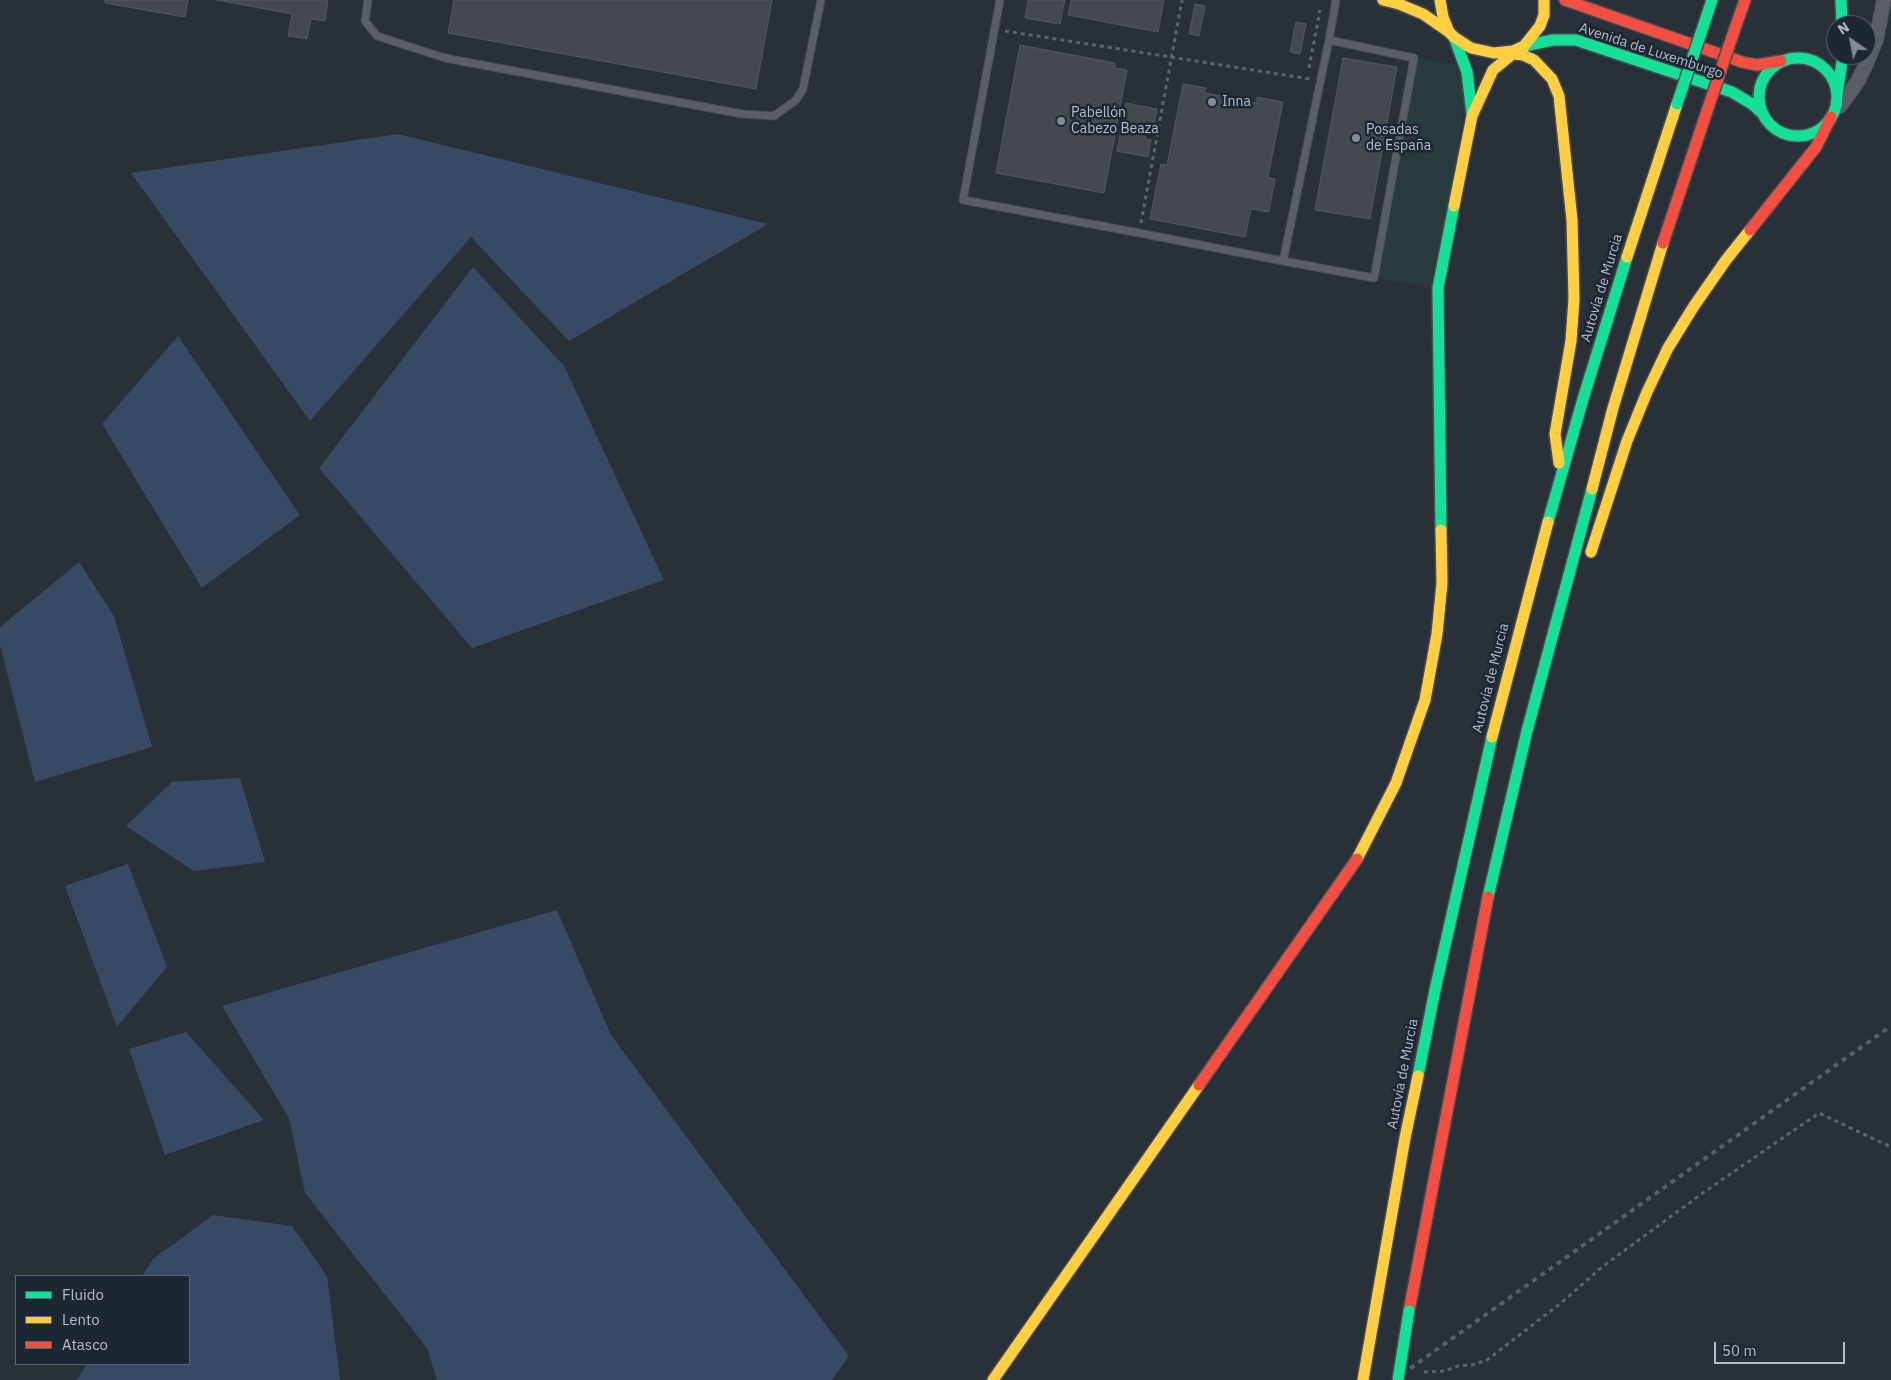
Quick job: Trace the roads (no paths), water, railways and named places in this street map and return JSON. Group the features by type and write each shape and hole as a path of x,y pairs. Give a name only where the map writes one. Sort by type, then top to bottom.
{"main road":[{"name":"Avenida de Luxemburgo","path":"1383,0 1405,6 1423,14 1451,35 1480,51 1515,50 1552,40 1571,40 1732,92 1752,104 1763,114"},
{"path":"1440,0 1443,18 1467,72 1472,116"},
{"path":"993,1380 1360,855 1396,783 1425,700 1438,634 1442,582 1438,288 1472,116 1493,70 1540,26 1544,15 1544,0"},
{"name":"Avenida de Luxemburgo","path":"1565,0 1742,62 1757,65 1783,60"},
{"name":"Autovía de Murcia","path":"1363,1380 1405,1138 1456,889 1506,681 1600,341 1712,0"},
{"path":"1398,1380 1409,1311 1482,920 1527,731 1612,408 1664,240 1745,0"},
{"path":"1841,0 1842,15"},
{"path":"1515,50 1534,60 1552,80 1559,96 1564,135 1572,220 1574,290 1571,341 1555,434 1561,479"},
{"path":"1833,115 1824,126 1814,133 1796,135 1779,131 1770,124 1763,114 1759,93 1767,74 1783,60 1799,58 1816,61 1832,76 1838,88"},
{"path":"1586,567 1627,441 1668,348 1726,260 1816,148 1833,115 1841,65"},
{"path":"1552,636 1573,603"}],"street":[{"path":"1876,16 1883,0"},
{"path":"1833,115 1847,98 1867,62 1876,40 1883,0"},
{"path":"1838,88 1852,65"}],"lane":[{"path":"368,0 365,21 377,36 445,58 742,114 774,116 796,100 803,89 821,0"},
{"path":"1000,0 963,200 1374,278 1414,58 1329,40"},
{"path":"1283,260 1336,0"}],"water":[{"path":"398,134 768,224 569,341 471,237 310,421 131,173"},
{"path":"473,267 564,366 664,580 472,648 319,468"},
{"path":"178,336 300,515 202,588 102,424"},
{"path":"79,562 114,616 152,747 35,782 0,645 0,627"},
{"path":"240,778 265,862 194,871 126,826 172,782"},
{"path":"128,864 167,967 117,1027 65,886"},
{"path":"557,910 611,1035 849,1356 832,1380 437,1380 427,1348 305,1193 289,1118 222,1006"},
{"path":"186,1032 264,1120 165,1155 129,1049"},
{"path":"213,1215 292,1226 327,1276 340,1380 77,1380 86,1365 190,1365 190,1275 143,1275 153,1259"}],"railway":[{"path":"1394,1380 1891,1026"}],"place":[{"name":"Inna","path":"1212,102"},
{"name":"Pabellón Cabezo Beaza","path":"1061,121"},
{"name":"Posadas de España","path":"1356,138"}]}
